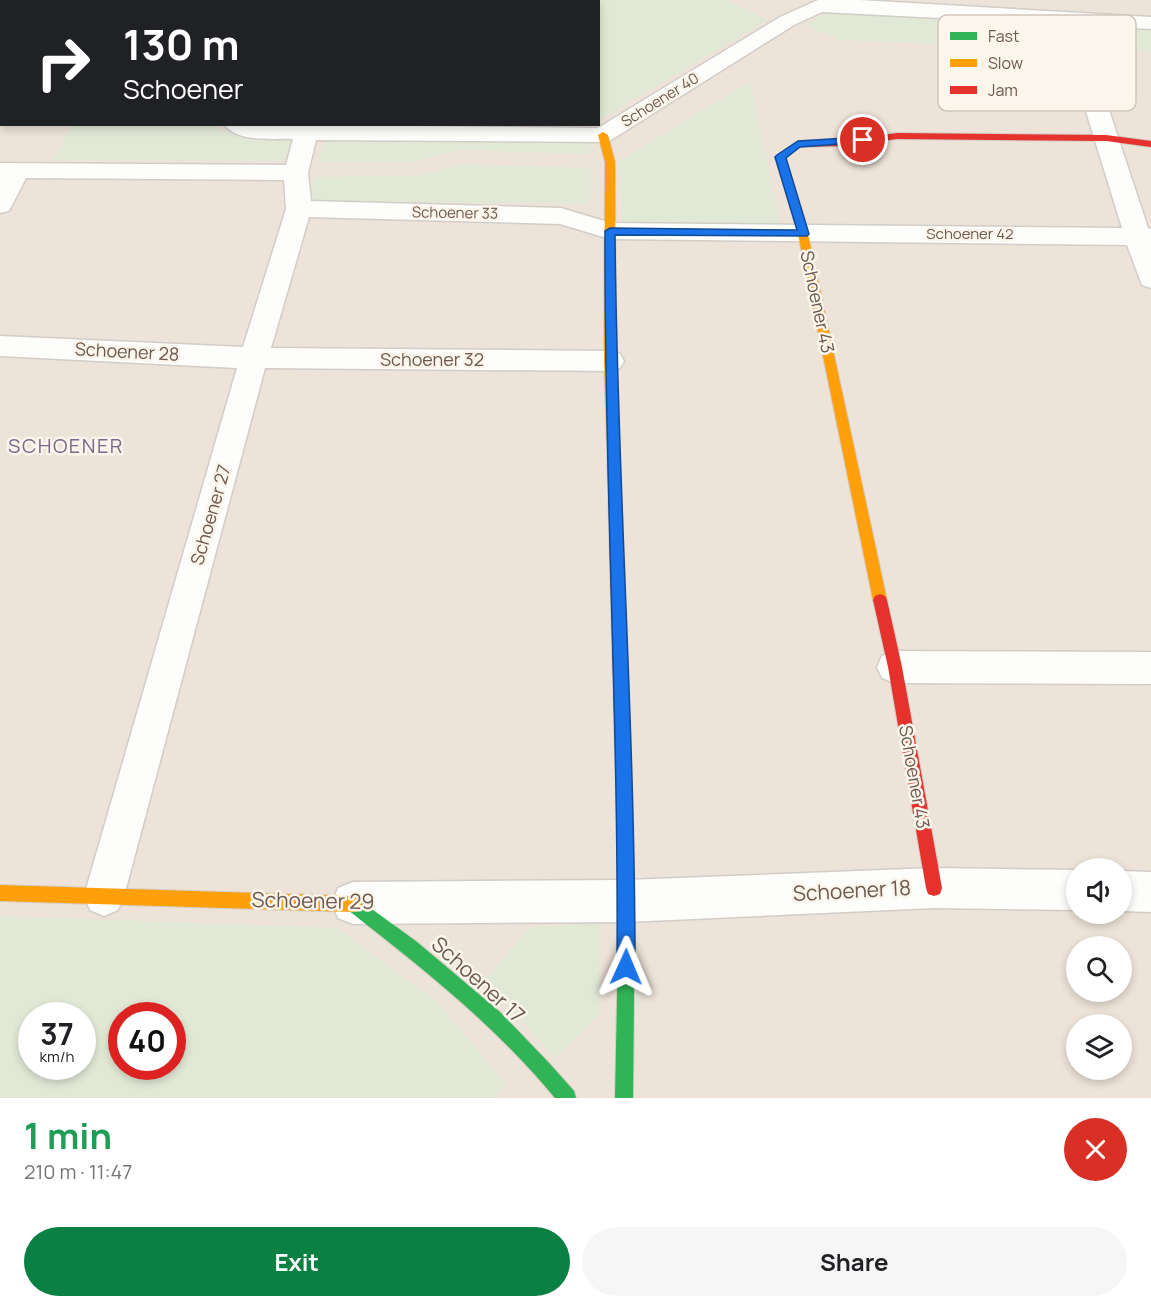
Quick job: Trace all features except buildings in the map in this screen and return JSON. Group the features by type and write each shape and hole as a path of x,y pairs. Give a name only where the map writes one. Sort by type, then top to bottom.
{"street":[{"name":"Schoener 40","path":"239,126 246,130 306,133 603,135 787,21 819,6 856,3 1026,15"},
{"name":"Schoener 40","path":"1077,15 1091,10 1114,15"},
{"name":"Schoener 40","path":"1136,20 1151,23"},
{"path":"1097,111 1144,236 1151,279"},
{"name":"Schoener 27","path":"104,896 254,358 298,209 296,173 306,133"},
{"path":"603,135 610,162 610,361 627,901 624,1098"},
{"name":"Schoener 43","path":"934,888 895,667 803,234 780,157 798,144 846,142 897,136 1106,138"},
{"path":"1106,138 1151,144"},
{"path":"0,205 9,170 296,173"},
{"name":"Schoener 33","path":"298,209 561,216 610,231"},
{"path":"610,231 803,234"},
{"name":"Schoener 42","path":"803,234 1144,236"},
{"name":"Schoener 28","path":"0,346 254,358"},
{"name":"Schoener 32","path":"254,358 610,361"},
{"path":"895,667 1151,668"},
{"name":"Schoener 18","path":"627,901 934,888 1066,890"},
{"path":"1132,891 1151,892"},
{"name":"Schoener 29","path":"0,893 353,903 627,901"},
{"name":"Schoener 17","path":"353,903 451,981 546,1071 567,1098"}],"shaded area":[{"path":"600,0 1151,0 1151,1098 0,1098 0,126 600,126"}],"green space":[{"path":"600,0 726,0 768,20 600,119"},
{"path":"832,9 938,16 938,44 839,40 805,25"},
{"path":"1136,28 1151,29 1151,52 1136,51"},
{"path":"750,81 783,237 623,234 618,162"},
{"path":"71,126 214,126 221,132 293,133 285,161 53,160"},
{"path":"327,133 590,135 590,154 461,150 414,162 319,162"},
{"path":"463,164 590,168 590,204 309,201 315,177 417,176"},
{"path":"0,916 338,928 438,1002 507,1085 496,1098 0,1098"},
{"path":"600,923 600,1014 555,1058 503,999 482,982 531,927"}],"traffic: fast":[{"path":"620,678 627,901 624,1098"},
{"path":"354,904 439,971 493,1019 544,1070 567,1098"}],"traffic: slow":[{"path":"603,135 610,162 610,361 613,446"},
{"path":"787,180 803,234 880,600"},
{"path":"0,893 354,904"}],"traffic: jam":[{"path":"787,180 780,157 798,144 846,143 897,136 1106,138 1151,144"},
{"path":"613,446 620,678"},
{"path":"880,600 895,667 934,888"}],"district":[{"name":"SCHOENER","path":"66,446"}],"route":[{"path":"626,967 627,901 610,361 610,231 803,234 780,157 798,144 863,140"}]}
